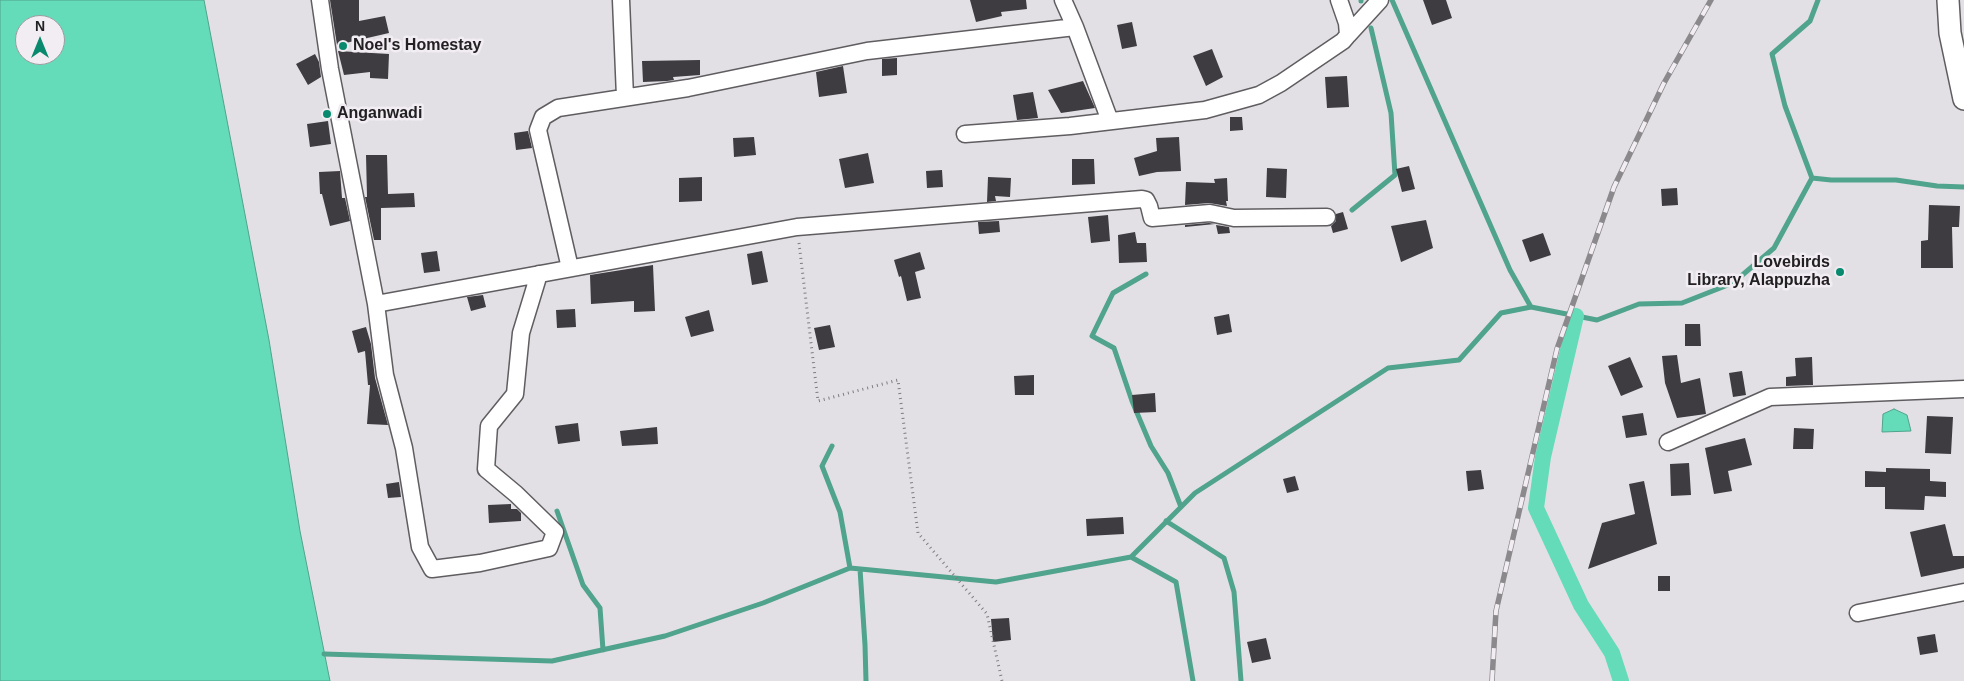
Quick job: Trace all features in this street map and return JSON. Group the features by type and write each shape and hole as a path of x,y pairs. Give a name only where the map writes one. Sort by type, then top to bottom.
{"main road":[{"path":"1948,0 1950,33 1964,99"}],"street":[{"path":"320,0 330,69 376,304 385,374 404,448 420,547 432,569 480,563 549,548 555,532 516,494 486,469 489,426 515,394 521,333 539,274"},
{"path":"621,0 626,97"},
{"path":"1063,0 1110,121"},
{"path":"1339,0 1347,23 1348,35"},
{"path":"965,134 1205,110 1259,95 1281,83 1343,41 1378,1"},
{"path":"570,268 538,130 543,117 558,108 688,88 867,51 1075,27"},
{"path":"376,304 797,227 1142,199 1146,200 1152,218 1210,213 1234,218 1328,217"},
{"path":"1668,442 1770,397 1964,389"},
{"path":"1858,612 1964,592"}],"path":[{"path":"797,227 818,401 898,380 918,533 987,614 1002,681"}],"shaded area":[{"path":"0,0 204,0 269,340 300,531 330,681 0,681"},
{"path":"1894,409 1907,415 1911,431 1882,432 1883,414"}],"building":[{"path":"330,0 359,0 359,21 385,16 389,33 337,45"},
{"path":"970,0 1026,0 1027,9 1001,12 1002,16 976,22"},
{"path":"1423,0 1446,0 1452,18 1432,25"},
{"path":"1132,22 1137,46 1122,49 1117,25"},
{"path":"1212,49 1223,77 1206,86 1193,56"},
{"path":"338,51 389,54 388,79 370,78 370,72 344,75"},
{"path":"315,54 319,62 321,77 308,85 296,64"},
{"path":"897,58 897,75 882,76 882,59"},
{"path":"700,60 700,75 673,77 674,80 667,81 643,82 642,61"},
{"path":"843,66 847,93 819,97 816,72"},
{"path":"1347,76 1349,107 1327,108 1325,77"},
{"path":"1083,81 1095,108 1061,113 1048,90"},
{"path":"1033,92 1038,118 1017,120 1013,95"},
{"path":"1230,117 1242,117 1243,130 1230,131"},
{"path":"328,121 331,144 310,147 307,124"},
{"path":"528,131 532,148 516,150 514,133"},
{"path":"754,137 756,155 734,157 733,138"},
{"path":"1179,137 1181,171 1157,172 1139,176 1134,158 1157,151 1156,138"},
{"path":"868,153 874,183 845,188 839,159"},
{"path":"366,155 387,155 388,194 414,193 415,207 381,208 381,240 374,240 365,197 367,197"},
{"path":"1072,159 1094,159 1095,184 1072,185"},
{"path":"1409,166 1415,189 1402,192 1396,169"},
{"path":"1267,168 1287,169 1286,198 1266,197"},
{"path":"942,170 943,187 927,188 926,171"},
{"path":"340,171 342,198 345,198 350,221 330,226 322,194 320,194 319,172"},
{"path":"702,177 702,201 679,202 679,178"},
{"path":"988,177 1011,178 1010,197 995,196 996,201 987,202"},
{"path":"1227,178 1227,206 1209,203 1185,205 1186,182 1215,183 1214,179"},
{"path":"1677,188 1678,205 1662,206 1661,189"},
{"path":"1929,205 1960,206 1959,227 1952,227 1953,268 1921,268 1921,241 1928,240"},
{"path":"1343,212 1348,229 1333,233 1331,226 1336,221 1336,214"},
{"path":"1108,215 1110,241 1091,243 1088,217"},
{"path":"1426,220 1433,248 1401,262 1391,226"},
{"path":"999,221 1000,232 979,234 978,222"},
{"path":"1215,224 1185,227 1185,225"},
{"path":"1216,225 1229,227 1230,233 1218,234"},
{"path":"1135,232 1137,243 1146,243 1147,262 1119,263 1118,235"},
{"path":"1543,233 1551,255 1530,262 1522,240"},
{"path":"437,251 440,271 424,273 421,253"},
{"path":"762,251 768,282 752,285 747,254"},
{"path":"920,252 925,269 915,272 921,298 907,301 901,276 899,277 894,260"},
{"path":"653,265 655,311 634,312 634,301 591,304 590,275"},
{"path":"483,295 486,307 471,311 467,297"},
{"path":"575,309 576,327 557,328 556,310"},
{"path":"709,310 714,331 691,337 685,317"},
{"path":"1229,314 1232,332 1217,335 1214,317"},
{"path":"1685,324 1700,324 1701,346 1685,346"},
{"path":"830,325 835,347 819,350 814,328"},
{"path":"366,327 371,344 375,378 388,425 367,424 370,385 368,385 365,351 358,353 352,331"},
{"path":"1677,355 1681,383 1700,378 1706,414 1677,418 1665,383 1662,356"},
{"path":"1630,357 1643,387 1621,396 1608,366"},
{"path":"1812,357 1813,385 1786,386 1786,377 1796,376 1795,358"},
{"path":"1742,371 1746,395 1733,397 1729,373"},
{"path":"1034,375 1034,395 1015,395 1014,376"},
{"path":"1155,393 1156,412 1134,413 1132,395"},
{"path":"1643,413 1647,435 1626,438 1622,416"},
{"path":"1927,416 1953,417 1951,454 1925,453"},
{"path":"578,423 580,441 558,444 555,426"},
{"path":"657,427 658,444 622,446 620,431"},
{"path":"1794,428 1814,429 1813,449 1793,449"},
{"path":"1745,438 1752,465 1728,471 1732,491 1714,494 1705,448"},
{"path":"1689,463 1691,495 1671,496 1670,464"},
{"path":"1886,468 1930,469 1930,481 1946,482 1946,497 1925,496 1924,510 1885,509 1885,487 1865,487 1865,471 1886,472"},
{"path":"1481,470 1484,489 1468,491 1466,471"},
{"path":"1295,476 1299,490 1287,493 1283,479"},
{"path":"1644,481 1657,544 1588,569 1602,523 1635,514 1629,484"},
{"path":"399,482 401,497 388,498 386,484"},
{"path":"511,504 511,509 517,509 521,513 521,521 489,523 488,505"},
{"path":"1123,517 1124,534 1087,536 1086,519"},
{"path":"1945,524 1953,556 1964,556 1964,568 1921,577 1910,532"},
{"path":"1658,576 1670,576 1670,591 1658,591"},
{"path":"1009,618 1011,640 993,642 991,619"},
{"path":"1935,634 1938,652 1920,655 1917,637"},
{"path":"1266,638 1271,659 1252,663 1247,642"}],"waterway":[{"path":"1392,0 1510,270 1531,307"},
{"path":"1812,178 1785,106 1772,54 1810,21 1818,0"},
{"path":"1352,210 1395,175 1391,113 1371,28"},
{"path":"324,654 552,661 665,636 763,603 850,568 996,582 1131,557 1195,493 1388,368 1459,360 1501,313 1531,307 1597,320 1639,304 1682,303 1733,283 1774,248 1812,178 1831,180 1896,180 1937,186 1964,187"},
{"path":"1146,274 1113,293 1092,336 1114,348 1132,401 1151,446 1168,473 1181,507"},
{"path":"1576,316 1543,457 1536,508 1581,605 1612,653 1621,681"},
{"path":"832,446 822,466 840,512 850,568"},
{"path":"557,511 583,585 600,608 603,650"},
{"path":"1166,521 1224,558 1234,592 1241,681"},
{"path":"1131,557 1176,582 1193,681"},
{"path":"860,569 866,681"}],"railway":[{"path":"1492,681 1496,611 1557,349 1614,187 1664,83 1711,0"}],"place":[{"name":"Noel's Homestay","path":"343,46"},
{"name":"Anganwadi","path":"327,114"},
{"name":"Lovebirds Library, Alappuzha","path":"1840,272"}]}
